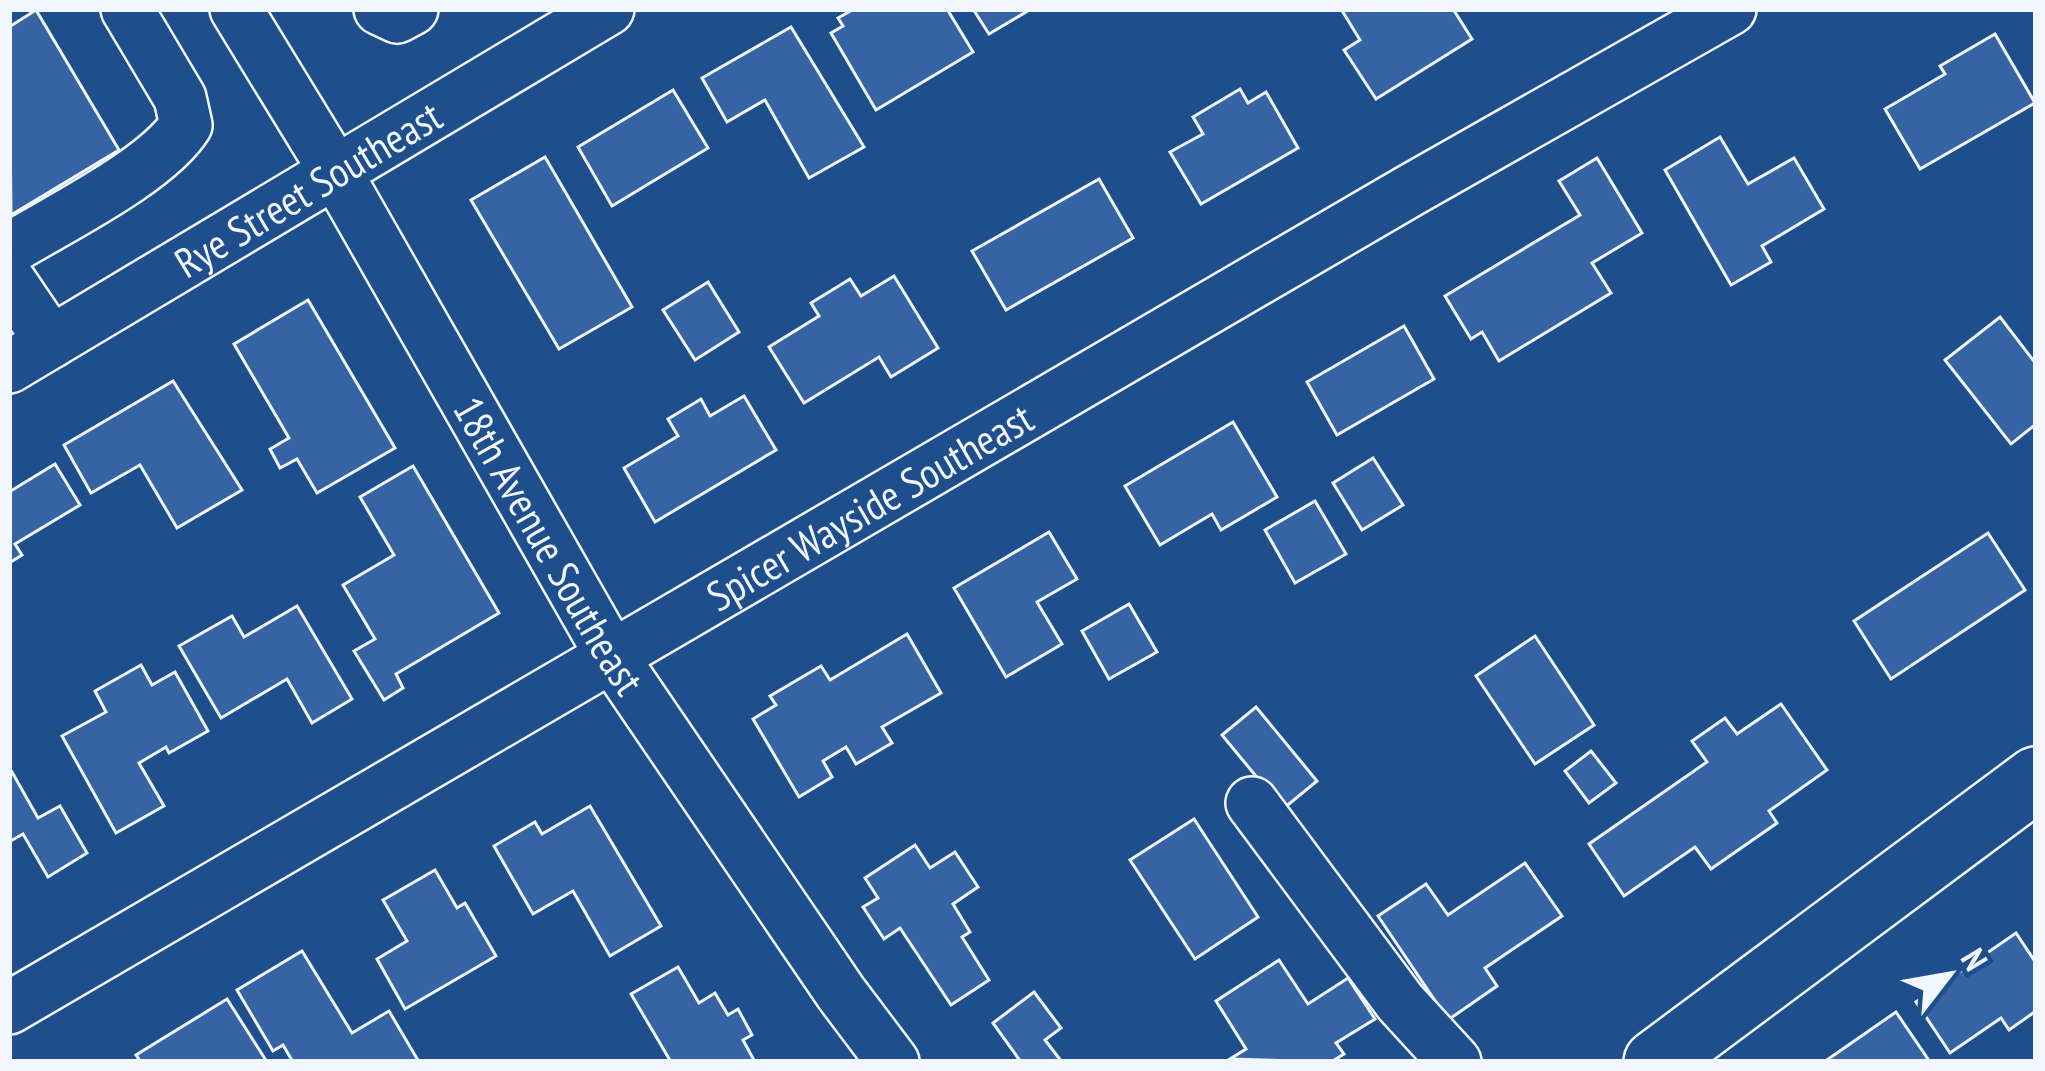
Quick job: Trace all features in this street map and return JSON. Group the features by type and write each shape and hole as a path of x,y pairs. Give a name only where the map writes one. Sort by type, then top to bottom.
{"main road":[{"path":"1656,1062 2036,778"}],"street":[{"path":"9,249 150,161 174,144 186,125 180,98 127,9"},
{"name":"18th Avenue Southeast","path":"236,9 611,655 893,1062"},
{"path":"380,9 398,17 412,9"},
{"name":"Rye Street Southeast","path":"30,355 608,9"},
{"name":"Spicer Wayside Southeast","path":"9,1008 1730,9"},
{"path":"9,280 30,355"},
{"path":"1252,803 1400,1002 1454,1062"}],"building":[{"path":"854,9 947,9 973,52 876,110 831,33 843,26 838,18"},
{"path":"973,9 1031,9 989,34"},
{"path":"1341,9 1453,9 1472,39 1376,99 1344,50 1360,40"},
{"path":"36,10 119,150 11,215 9,27"},
{"path":"791,27 864,147 809,178 765,100 727,122 702,78"},
{"path":"1995,34 2035,103 1920,169 1885,109 1945,74 1940,66"},
{"path":"1240,89 1248,103 1266,92 1298,148 1201,204 1170,152 1203,134 1193,117"},
{"path":"673,90 708,148 612,206 578,147"},
{"path":"1720,137 1748,184 1794,158 1824,209 1762,246 1771,262 1731,285 1665,170"},
{"path":"545,157 632,307 559,349 471,200"},
{"path":"1597,158 1642,233 1592,263 1611,293 1499,361 1482,332 1471,339 1445,296 1580,215 1559,181"},
{"path":"1099,179 1133,238 1006,310 972,251"},
{"path":"894,276 938,348 891,377 879,357 804,403 769,347 819,316 811,303 850,279 861,296"},
{"path":"708,282 739,332 695,360 663,310"},
{"path":"308,300 395,448 317,493 297,459 280,468 270,449 289,438 234,344"},
{"path":"2000,317 2036,364 2036,424 2011,444 1945,360"},
{"path":"1404,326 1434,379 1337,435 1307,382"},
{"path":"173,381 242,490 177,528 140,465 91,493 64,445"},
{"path":"744,396 776,450 655,522 624,468 678,436 668,419 701,399 710,416"},
{"path":"1233,422 1277,497 1221,530 1212,514 1160,545 1125,486"},
{"path":"1373,458 1403,505 1362,530 1333,483"},
{"path":"55,464 80,505 15,544 22,555 9,563 9,492"},
{"path":"413,466 499,613 396,674 403,688 384,700 354,651 375,639 343,585 394,555 360,497"},
{"path":"1315,501 1346,554 1295,583 1265,530"},
{"path":"1049,532 1077,579 1037,602 1062,644 1006,677 954,588"},
{"path":"1988,533 2025,590 1891,679 1854,621"},
{"path":"1129,604 1157,652 1109,679 1082,631"},
{"path":"297,606 352,699 312,723 287,679 221,718 179,646 232,616 244,637"},
{"path":"907,634 941,693 882,727 892,743 856,764 846,747 823,761 832,777 799,797 753,719 776,705 770,696 821,666 830,680"},
{"path":"1535,636 1594,725 1535,764 1476,676"},
{"path":"141,665 152,685 175,672 208,731 139,763 164,806 116,833 62,736 106,712 95,691"},
{"path":"1781,704 1827,770 1769,811 1777,823 1711,869 1695,847 1624,896 1589,844 1707,762 1692,741 1725,718 1737,734"},
{"path":"1256,707 1317,781 1283,809 1222,735"},
{"path":"1591,751 1616,783 1589,803 1565,771"},
{"path":"12,772 38,818 60,806 87,853 48,877 23,834 9,842"},
{"path":"590,806 661,926 610,956 573,891 533,914 494,846 535,822 542,834"},
{"path":"1194,819 1258,917 1195,959 1130,860"},
{"path":"915,845 930,868 955,852 978,887 953,904 970,932 962,937 989,980 951,1005 900,928 884,939 863,907 878,898 865,878"},
{"path":"1525,863 1562,916 1485,968 1497,986 1448,1020 1378,916 1426,884 1448,915"},
{"path":"435,870 457,908 465,903 496,956 405,1009 377,959 407,941 383,900"},
{"path":"2016,933 2036,963 2036,1011 2009,1030 2001,1018 1950,1053 1916,1002"},
{"path":"302,951 352,1033 389,1011 419,1062 293,1062 283,1045 273,1051 237,990"},
{"path":"1279,960 1308,1004 1348,978 1375,1019 1336,1043 1344,1054 1331,1062 1230,1059 1246,1049 1216,1001"},
{"path":"678,967 699,1003 715,993 728,1015 738,1009 752,1035 743,1040 755,1062 671,1062 631,994"},
{"path":"1034,992 1061,1028 1045,1040 1062,1062 1021,1062 993,1023"},
{"path":"227,999 267,1062 141,1062 136,1055"},
{"path":"1896,1012 1930,1062 1824,1062"}]}
